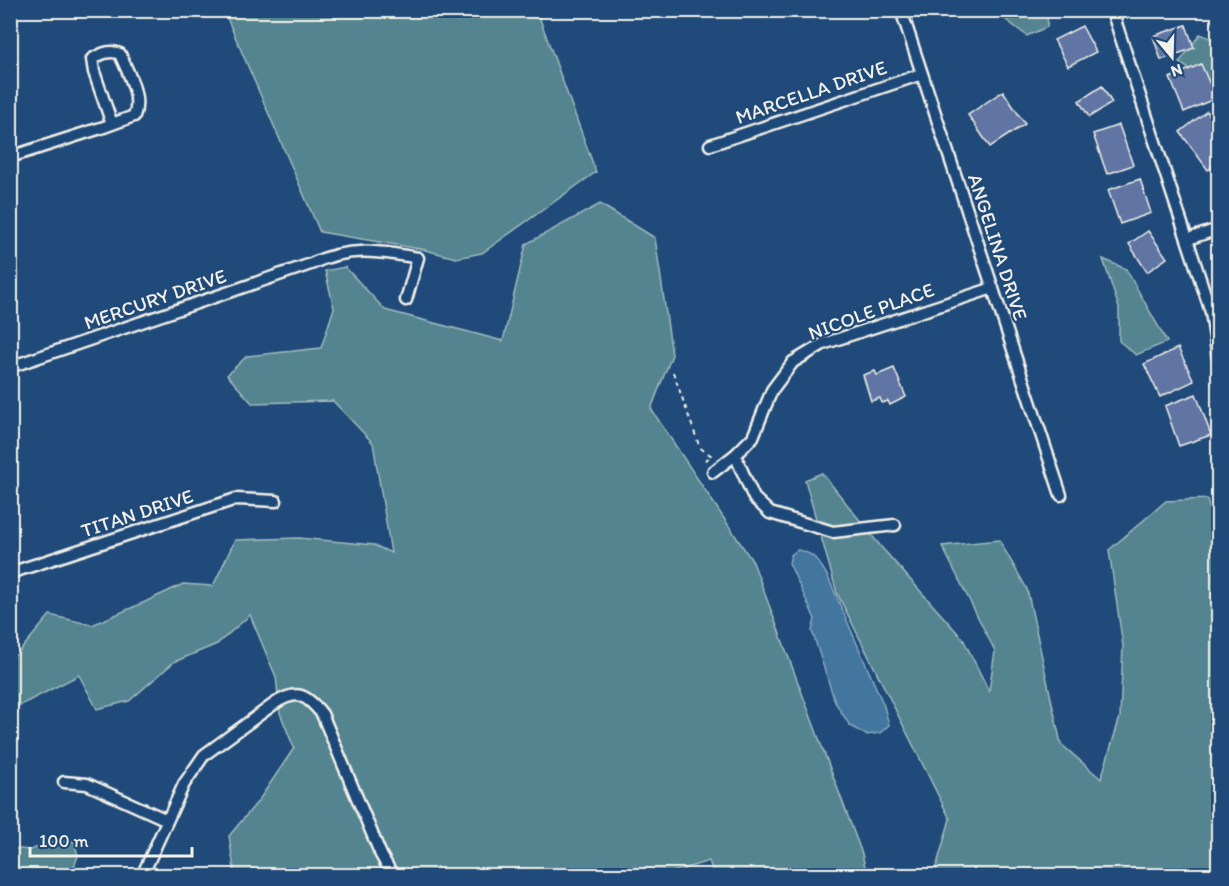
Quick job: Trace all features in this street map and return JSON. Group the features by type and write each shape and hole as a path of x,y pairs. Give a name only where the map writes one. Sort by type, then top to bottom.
{"street":[{"name":"ANGELINA DRIVE","path":"901,10 1061,495"},
{"path":"1114,10 1114,17 1211,312 1218,358"},
{"path":"10,157 112,124 134,116 137,108 134,90 120,54 114,51 92,59 94,72 112,124"},
{"name":"MARCELLA DRIVE","path":"710,145 922,74"},
{"path":"1188,239 1218,229"},
{"name":"MERCURY DRIVE","path":"10,367 311,264 330,255 377,251 418,258 406,300"},
{"name":"NICOLE PLACE","path":"713,472 753,437 772,390 793,362 823,344 993,288"},
{"path":"735,455 754,498 770,513 833,532 895,525"},
{"name":"TITAN DRIVE","path":"10,573 236,499 276,501"},
{"path":"142,876 184,784 204,755 284,697 298,694 310,699 322,714 376,844 393,876"},
{"path":"64,782 87,784 167,820"}],"path":[{"path":"673,372 700,447 712,456 704,461"}],"green space":[{"path":"224,11 537,11 596,172 482,253 456,258 421,249 320,232"},
{"path":"1048,11 1047,27 1027,36 996,12"},
{"path":"1200,34 1218,41 1218,85 1179,63"},
{"path":"600,204 655,238 672,355 651,409 753,562 862,854 867,875 714,875 709,861 660,876 235,875 229,836 259,800 294,748 280,713 276,677 250,615 217,644 174,662 129,701 97,709 79,675 11,710 11,658 18,653 50,615 92,625 183,584 213,586 235,540 299,538 374,545 391,553 373,443 333,401 252,403 227,375 247,356 321,348 334,308 325,271 345,267 385,310 503,341 526,244"},
{"path":"1103,259 1126,269 1167,342 1136,355 1119,341 1119,308"},
{"path":"822,473 882,548 963,639 989,691 995,651 942,546 999,540 1027,589 1061,744 1101,779 1120,717 1123,646 1109,550 1166,501 1207,499 1218,542 1218,875 934,875 950,819 837,593 805,480"},
{"path":"74,841 78,856 71,875 11,875 11,848 30,850 49,843"}],"water":[{"path":"797,550 812,556 828,577 884,706 889,725 880,733 866,735 850,726 835,702 812,631 815,619 789,563 791,555"}],"building":[{"path":"1186,25 1194,48 1161,60 1153,36"},
{"path":"1082,26 1096,52 1068,66 1054,40"},
{"path":"1201,64 1216,98 1184,112 1170,78"},
{"path":"1102,86 1112,103 1089,117 1079,101"},
{"path":"1003,91 1025,124 990,147 968,115"},
{"path":"1207,111 1218,127 1218,162 1208,170 1180,132"},
{"path":"1119,125 1133,165 1107,174 1093,134"},
{"path":"1140,179 1151,213 1120,224 1108,190"},
{"path":"1148,231 1167,258 1147,272 1129,244"},
{"path":"1178,348 1194,381 1160,397 1144,364"},
{"path":"894,368 906,397 890,405 888,401 882,403 880,398 871,401 863,375 875,371 877,375"},
{"path":"1196,394 1211,435 1179,446 1165,406"}]}
